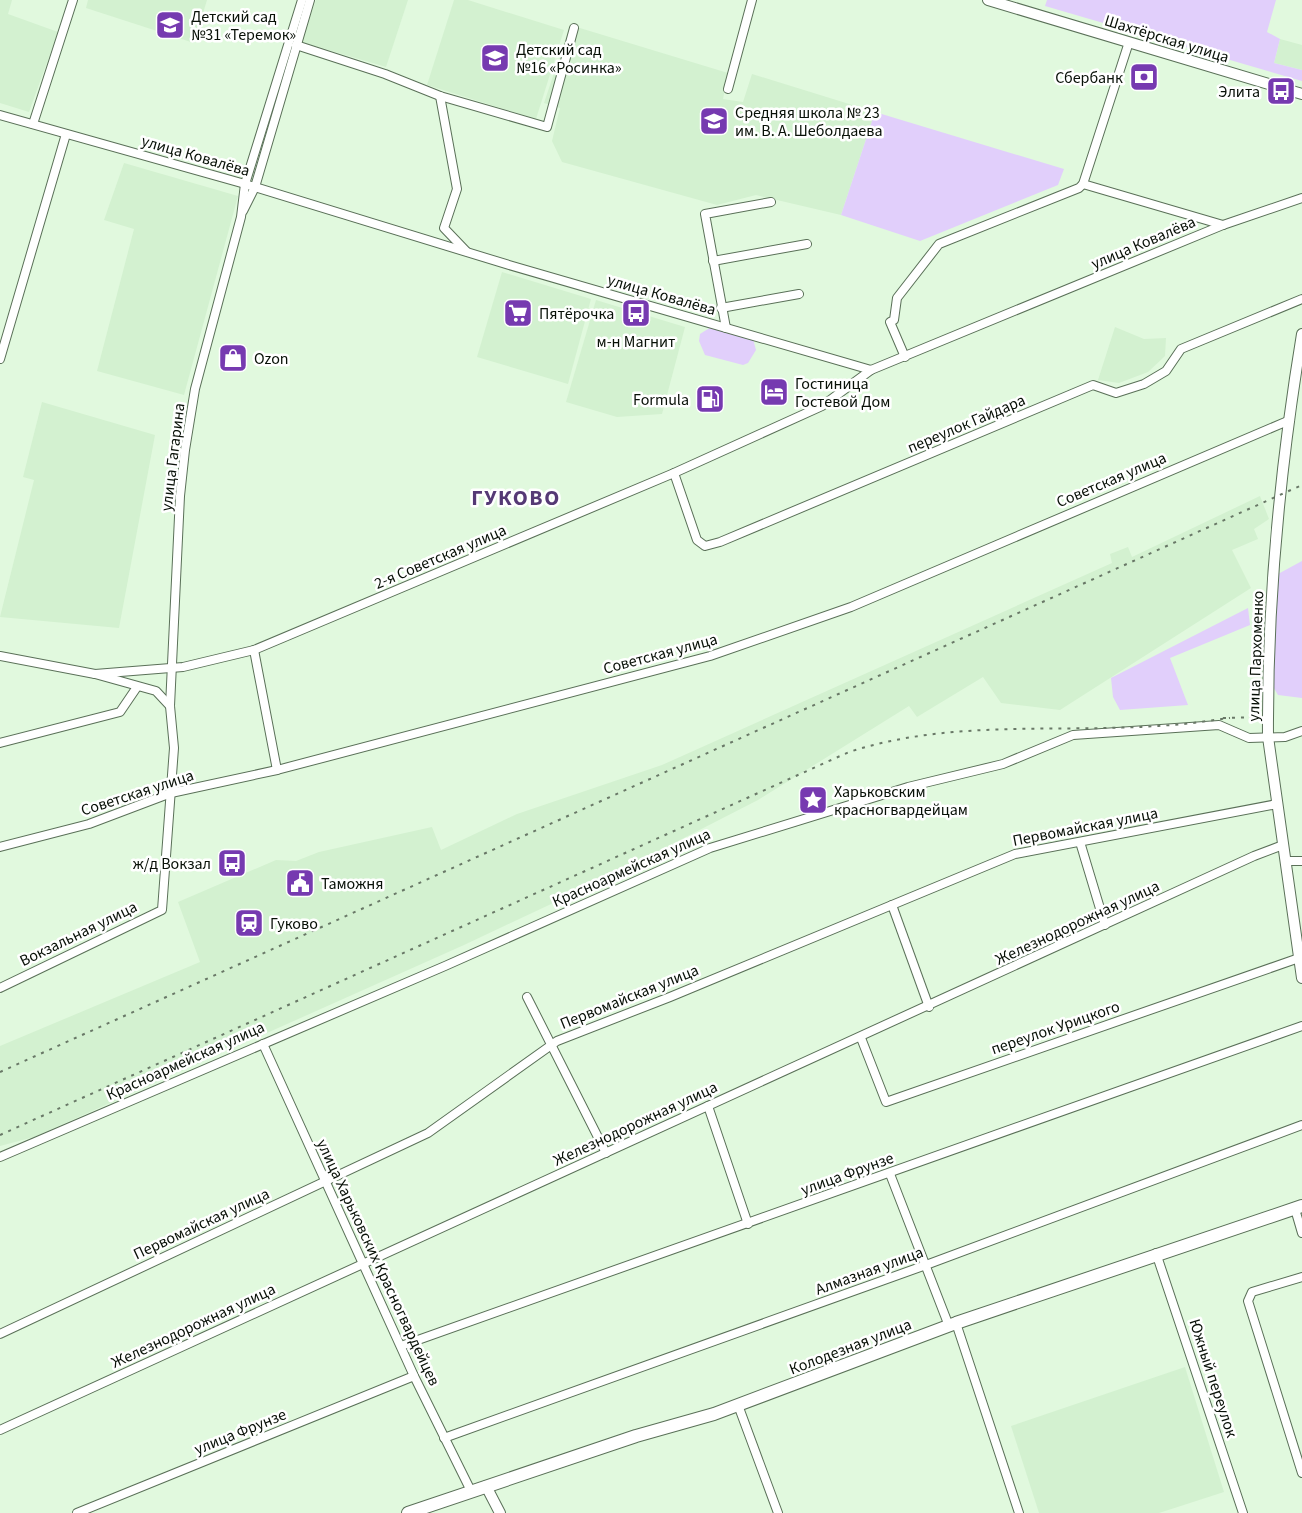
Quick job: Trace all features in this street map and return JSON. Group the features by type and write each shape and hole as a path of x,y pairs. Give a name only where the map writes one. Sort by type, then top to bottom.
{"main road":[{"name":"Колодезная улица","path":"408,1513 682,1421 738,1405 1156,1253 1298,1207"}],"street":[{"path":"33,124 73,0"},
{"name":"улица Гагарина","path":"241,217 244,184 302,0"},
{"name":"улица Гагарина","path":"171,793 174,748 170,706 180,496 185,450 207,339 241,217 255,187 310,0"},
{"path":"728,89 752,0"},
{"name":"Шахтёрская улица","path":"988,0 1302,94"},
{"path":"296,45 385,74 440,96 547,127 574,28"},
{"path":"905,357 890,322 894,320 897,298 939,244 1079,188 1083,184 1129,42"},
{"path":"440,96 457,189 444,228 467,252"},
{"name":"улица Ковалёва","path":"0,115 255,187 467,252 871,370 1223,225 1302,198"},
{"path":"0,359 66,134"},
{"path":"1083,184 1223,225"},
{"path":"726,328 705,214 771,202"},
{"path":"713,261 807,244"},
{"path":"721,308 799,294"},
{"name":"переулок Гайдара","path":"674,473 697,540 705,546 720,542 1093,385 1116,393 1144,384 1166,371 1180,349 1302,299"},
{"name":"улица Пархоменко","path":"1302,333 1290,420 1272,594 1268,737 1302,978"},
{"name":"2-я Советская улица","path":"95,674 173,667 254,650 674,473 822,406 871,370"},
{"name":"Советская улица","path":"0,848 89,824 171,793 277,770 721,653 851,607 1302,414"},
{"path":"254,650 277,770"},
{"path":"0,656 95,674 156,691 170,706"},
{"path":"0,743 120,712 137,687"},
{"name":"Красноармейская улица","path":"0,1157 445,966 710,848 908,787 1004,764 1073,735 1220,725 1249,738 1285,737 1302,731"},
{"name":"Вокзальная улица","path":"0,988 162,910 171,793"},
{"name":"Первомайская улица","path":"0,1334 428,1133 551,1045 1015,854 1277,804"},
{"path":"1080,842 1105,925"},
{"name":"Железнодорожная улица","path":"0,1430 929,1007 1254,856 1283,846"},
{"path":"1287,861 1302,861"},
{"path":"892,905 929,1007"},
{"name":"переулок Урицкого","path":"861,1038 886,1102 1299,958"},
{"path":"527,997 606,1153"},
{"name":"улица Фрунзе","path":"401,1346 1302,1026"},
{"name":"улица Харьковских Красногвардейцев","path":"262,1044 414,1376 471,1491"},
{"path":"708,1106 748,1224"},
{"name":"Алмазная улица","path":"444,1438 926,1265 1302,1125"},
{"path":"890,1174 926,1265 953,1325 1019,1513"},
{"path":"1298,1207 1302,1233"},
{"name":"Южный переулок","path":"1156,1253 1243,1513"},
{"path":"1302,1276 1252,1292 1248,1301 1302,1473"},
{"name":"улица Фрунзе","path":"77,1513 414,1376"},
{"path":"738,1405 778,1513"},
{"path":"486,1486 500,1513"}],"shaded area":[{"path":"0,0 12,0 8,14 58,32 29,112 0,103"},
{"name":"Детский сад №31 «Теремок»","path":"88,0 207,0 194,43 86,8"},
{"path":"316,0 408,0 386,67 301,42"},
{"name":"Детский сад №16 «Росинка»","path":"454,0 468,0 564,30 536,119 427,85"},
{"path":"1047,0 1276,0 1267,32 1280,39 1274,63 1302,70 1302,81 1045,6"},
{"name":"Средняя школа № 23 им. В. А. Шеболдаева","path":"570,25 728,73 723,99 743,102 752,74 875,112 841,215 756,195 717,205 562,162 552,141 560,108 544,103"},
{"path":"1280,39 1302,45 1302,70 1274,63"},
{"path":"875,112 1064,169 1058,185 920,241 841,215"},
{"path":"124,163 238,196 184,395 97,371 134,229 104,220"},
{"path":"502,272 591,299 568,384 477,357"},
{"path":"596,300 685,327 662,414 617,417 566,402"},
{"path":"711,327 753,339 756,350 748,363 743,365 705,355 699,341 700,334"},
{"path":"1115,327 1144,339 1166,338 1165,356 1148,372 1119,383 1098,380"},
{"path":"42,402 155,435 119,628 0,617 34,480 23,477"},
{"path":"1260,496 1269,519 1254,529 1258,539 1232,550 1251,588 1060,710 1001,703 983,677 917,717 909,706 758,800 598,882 464,945 34,1137 0,1146 0,1046 200,962 178,902 276,860 296,861 319,852 432,827 441,850 517,814 662,765 1112,563 1110,554 1128,547 1132,557"},
{"path":"1302,561 1302,698 1278,695 1272,685 1278,574"},
{"path":"1248,608 1250,625 1170,658 1188,705 1120,710 1113,697 1111,678"},
{"path":"1185,1367 1224,1492 1159,1513 1039,1513 1011,1426"}],"railway":[{"path":"0,1072 1302,485"},
{"path":"1223,718 1260,717"},
{"path":"0,1135 849,752 889,741 969,731 1130,727 1230,718"}],"place":[{"name":"Детский сад №31 «Теремок»","path":"170,25"},
{"name":"Детский сад №16 «Росинка»","path":"495,58"},
{"name":"Сбербанк","path":"1144,77"},
{"name":"Элита","path":"1281,91"},
{"name":"Средняя школа № 23 им. В. А. Шеболдаева","path":"714,121"},
{"name":"Пятёрочка","path":"518,313"},
{"name":"м-н Магнит","path":"636,313"},
{"name":"Ozon","path":"233,358"},
{"name":"Гостиница Гостевой Дом","path":"774,392"},
{"name":"Formula","path":"710,399"},
{"name":"Харьковским красногвардейцам","path":"813,800"},
{"name":"ж/д Вокзал","path":"232,863"},
{"name":"Таможня","path":"300,883"},
{"name":"Гуково","path":"249,923"}],"district":[{"name":"ГУКОВО","path":"516,497"}]}
